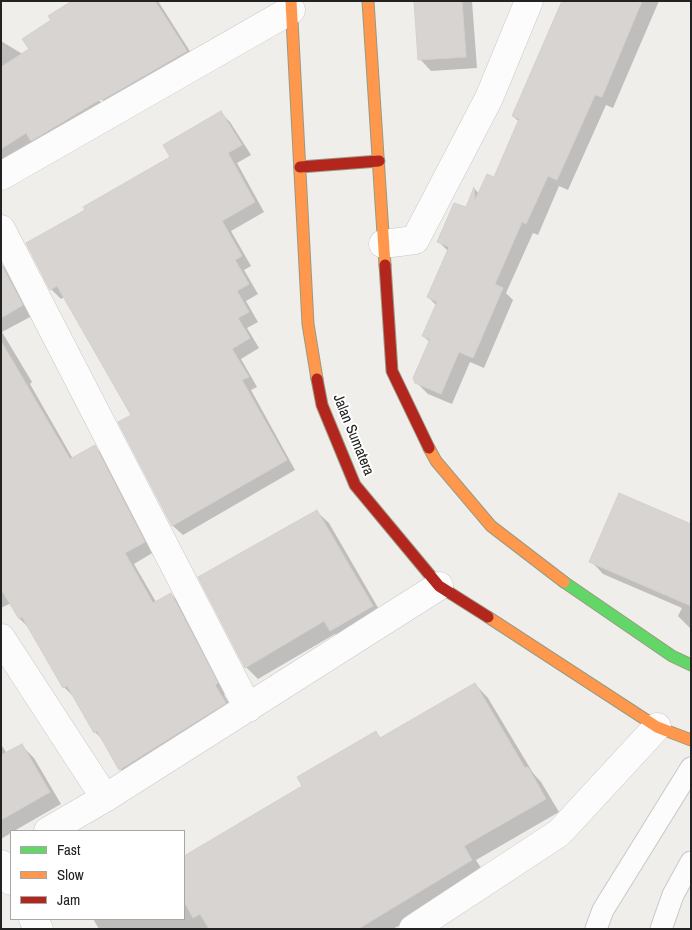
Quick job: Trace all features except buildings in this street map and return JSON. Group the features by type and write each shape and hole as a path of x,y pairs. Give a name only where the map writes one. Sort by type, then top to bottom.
{"main road":[{"path":"368,1 392,372 436,460 490,526 558,578 672,656 691,665"},
{"name":"Jalan Sumatera","path":"291,6 308,324 322,405 356,484 439,586 657,727 691,740"},
{"path":"300,166 379,161"}],"street":[{"path":"383,244 415,240 489,98 529,1"},
{"path":"1,176 291,6"},
{"path":"1,229 248,708"},
{"path":"50,830 105,798 439,586"},
{"path":"1,638 105,798"},
{"path":"413,929 559,833 657,727"},
{"path":"1,864 10,879"}],"lane":[{"path":"596,929 603,910 691,768"},
{"path":"661,929 673,895 691,862"}],"traffic: fast":[{"path":"564,582 672,656 691,665"}],"traffic: slow":[{"path":"291,1 308,324 317,379"},
{"path":"368,1 385,265"},
{"path":"429,448 436,461 491,526 564,582"},
{"path":"488,617 657,727 691,740"}],"traffic: jam":[{"path":"300,167 379,161"},
{"path":"385,265 392,371 429,448"},
{"path":"317,379 322,405 355,485 439,586 488,617"}]}
